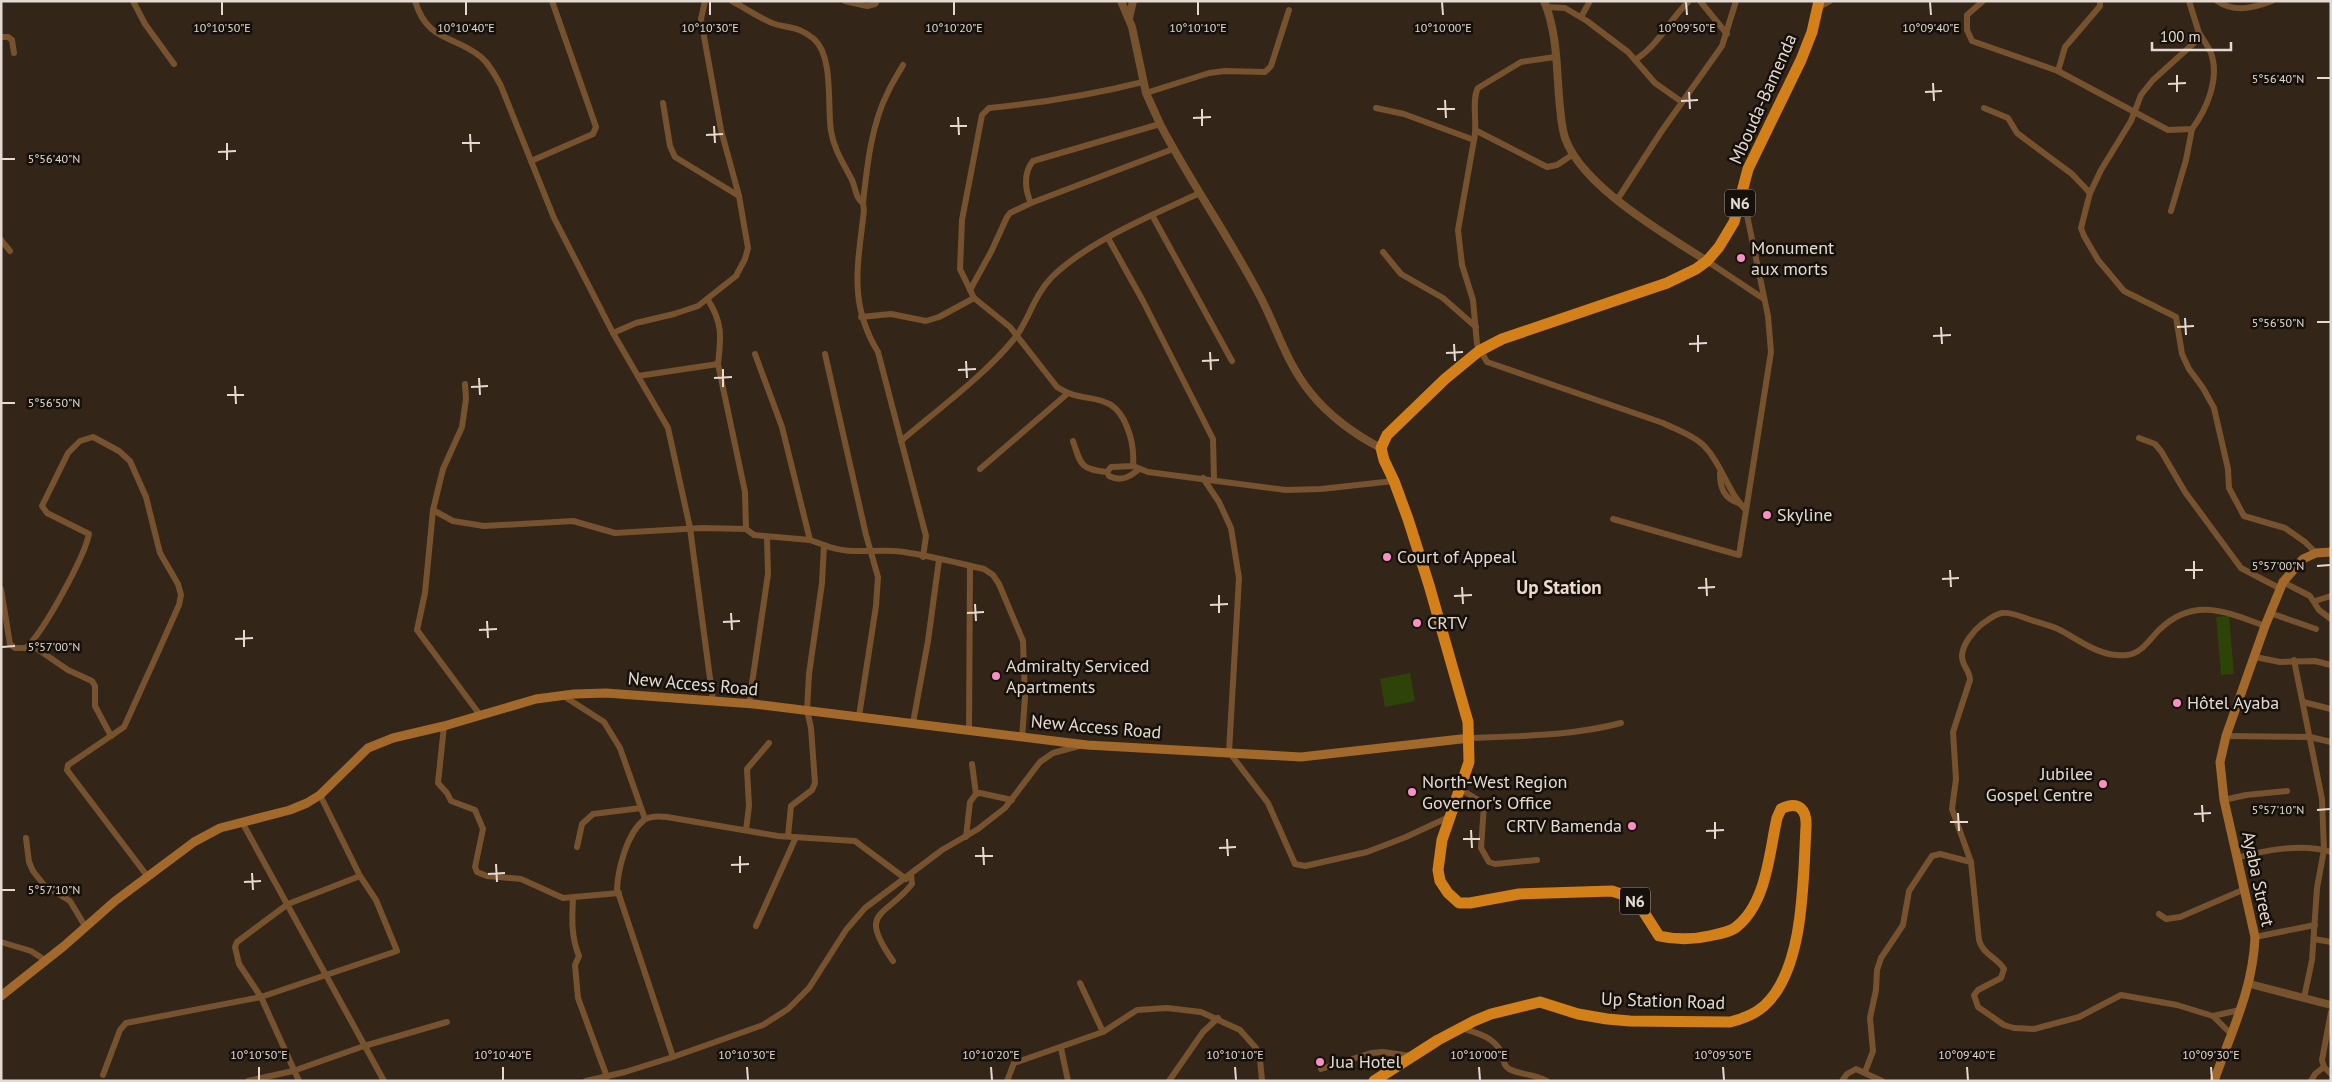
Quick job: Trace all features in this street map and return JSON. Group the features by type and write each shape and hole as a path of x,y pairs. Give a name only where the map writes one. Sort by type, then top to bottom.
{"highway":[{"name":"Mbouda-Bamenda","path":"1479,351 1502,338 1667,283 1707,262 1727,234 1742,195 1748,169 1801,60 1819,4"},
{"name":"N6","path":"1381,448 1387,435 1408,413 1479,351"},
{"name":"Up Station Road","path":"1374,1081 1460,1028 1491,1014 1540,1002 1552,1004 1578,1014 1630,1021 1730,1022 1755,1012 1764,1006 1777,990 1786,971 1797,938 1803,893 1806,816 1802,809 1795,806 1781,810 1777,818 1766,873 1758,897 1747,914 1735,927 1725,932 1694,940 1672,939 1660,936 1638,903 1627,896 1612,891 1519,894 1470,904 1458,903 1440,881 1438,870 1442,840 1470,762 1470,738 1463,701 1435,603 1381,448"}],"main road":[{"path":"2316,553 2331,552"},
{"name":"Ayaba Street","path":"2214,1081 2250,984 2255,936 2224,800 2220,762 2226,736 2281,585 2303,560 2316,553"},
{"name":"New Access Road","path":"1,996 84,926 194,842 220,828 290,810 320,795 368,748 393,738 444,726 536,699 562,695 606,693 806,710 1087,745 1310,756 1470,738"}],"street":[{"path":"133,1 145,24 174,64"},
{"path":"415,1 420,16 431,30 479,56 491,67 501,86 554,218 613,332 668,428 690,528 713,701"},
{"path":"531,160 593,134 596,127 552,1"},
{"path":"613,332 636,323 674,314 708,300 736,276 745,259 748,248 739,196 721,130 703,31 702,19 705,1"},
{"path":"732,1 775,24 799,29 819,46 826,69 831,132 836,150 852,180 858,199 863,204"},
{"path":"745,8 748,1"},
{"path":"845,1 867,6 875,4 877,1"},
{"path":"1121,1 1129,18 1146,93 1160,124 1260,297 1291,363 1310,392 1356,433 1381,448"},
{"path":"1129,18 1133,1"},
{"path":"1581,17 1590,1"},
{"path":"1635,60 1657,42 1689,1"},
{"path":"1700,1 1727,34"},
{"path":"1617,200 1682,102 1722,46 1736,1"},
{"path":"1819,4 1830,1"},
{"path":"1983,1 1967,15 1967,30 1972,41 2058,71 2135,110 2168,130 2192,130"},
{"path":"2058,71 2065,47 2100,6 2100,1"},
{"path":"2171,211 2186,160 2192,130 2208,97 2214,74 2210,51 2198,33 2189,1"},
{"path":"2217,1 2235,9 2255,7 2272,1"},
{"path":"1682,102 1655,83 1621,46 1581,17 1565,8 1546,4 1555,57 1563,131 1572,155 1617,200 1764,299"},
{"path":"1146,93 1209,73 1225,70 1265,72 1271,66 1288,10"},
{"path":"2198,33 2194,43 2153,80 2141,95 2135,110 2090,193 2081,228 2098,260 2124,291 2176,317 2182,354 2189,369 2214,408 2228,469 2229,488 2244,516 2285,528 2305,542 2316,553"},
{"path":"1,37 8,37 12,40 14,53"},
{"path":"1555,57 1521,62 1478,88 1475,98 1477,131 1458,230 1459,248 1473,300 1479,351 1487,362 1663,423 1690,436 1706,447 1739,503 1746,510"},
{"path":"904,65 887,93 877,124 867,173 856,279 866,333 878,352 926,536 923,556"},
{"path":"1073,442 1082,465 1086,469 1107,472 1109,476 1119,479 1128,477 1136,467 1129,431 1124,417 1116,407 1107,402 1067,394 1057,387 1010,328 974,298 970,290 959,263 962,220 982,115 989,108 1029,105 1095,94 1143,82"},
{"path":"663,104 670,146 675,157 739,196"},
{"path":"1376,108 1404,114 1474,140"},
{"path":"1984,108 2008,118 2017,133 2072,174 2090,193"},
{"path":"1031,203 1025,185 1033,161 1160,124"},
{"path":"1477,131 1547,167 1557,165 1572,155"},
{"path":"970,290 1010,213 1031,203 1173,149"},
{"path":"901,440 996,359 1016,337 1032,304 1051,278 1066,265 1108,238 1200,193"},
{"path":"1613,519 1739,555 1771,352 1771,336 1742,195"},
{"path":"1152,215 1232,361"},
{"path":"1108,238 1143,301 1213,439 1214,479"},
{"path":"1,240 10,251"},
{"path":"1383,252 1401,274 1437,294 1476,327"},
{"path":"862,317 891,314 926,320 939,317 974,298"},
{"path":"708,300 718,316 720,348 718,364 745,492 746,529"},
{"path":"755,354 782,427 810,540"},
{"path":"825,354 866,534 878,577 858,716"},
{"path":"638,376 718,364"},
{"path":"465,384 466,399 462,427 443,469 433,510 425,593 416,630 480,715"},
{"path":"980,470 1067,394"},
{"path":"1,589 10,644 20,649 30,644 73,572 88,534 47,514 42,506 68,453 80,441 93,437 119,451 134,468 146,496 160,553 178,584 181,595 179,605 124,727 68,765 67,770 148,877"},
{"path":"2139,438 2155,444 2162,451 2186,492 2242,568 2310,596 2320,610 2331,619"},
{"path":"1107,472 1111,467 1123,465 1136,467 1148,472 1214,479 1286,490 1321,489 1394,481"},
{"path":"1203,478 1220,502 1232,528 1239,578 1229,752 1268,804 1295,864 1305,866 1367,852 1406,838 1451,816"},
{"path":"433,510 453,522 484,526 527,525 565,520 615,533 690,528 746,529 754,535 810,540 834,549 903,552 984,569 993,575 999,584 1023,641 1025,697 1022,738"},
{"path":"749,704 768,574 767,537"},
{"path":"788,836 791,806 812,790 815,783 811,728 806,710 810,665 822,583 824,545"},
{"path":"913,723 928,641 939,560"},
{"path":"969,730 970,566"},
{"path":"2315,601 2331,596"},
{"path":"2240,1010 2213,1016 2177,1006 2121,995 2079,1017 2043,1027 2024,1029 2004,1025 1978,1007 1974,1001 1974,995 1978,990 2001,978 2004,969 2001,964 1981,947 1971,862 1952,809 1956,779 1952,736 1970,680 1969,672 1962,662 1963,650 1977,628 1996,615 2008,613 2054,628 2088,647 2105,653 2125,656 2140,650 2159,630 2177,618 2206,609 2221,610 2265,626"},
{"path":"2270,613 2316,630"},
{"path":"30,644 68,670 92,682 95,686 95,706 111,736"},
{"path":"2255,657 2280,662 2294,660 2315,661 2331,665"},
{"path":"2294,660 2322,799 2324,850 2317,888 2314,939 2304,998"},
{"path":"562,695 604,722 620,748 644,819"},
{"path":"2303,702 2331,709"},
{"path":"1470,738 1533,735 1604,728 1621,723"},
{"path":"444,726 438,783 447,793 451,802 475,810 483,830 476,868 477,872 487,876 513,877 556,897 573,898 618,893"},
{"path":"2226,736 2310,737 2331,742"},
{"path":"746,830 749,806 747,769 769,743"},
{"path":"586,1081 673,1057 764,1025 788,1009 809,988 846,930 865,908 942,850 966,837 1005,808 1040,762 1053,753 1087,745"},
{"path":"966,837 970,802 976,794 972,764"},
{"path":"1460,789 1480,801 1484,806 1481,848 1489,862 1495,864 1537,860"},
{"path":"2224,800 2246,795 2287,792"},
{"path":"976,794 980,793 1012,800"},
{"path":"103,1075 120,1030 126,1023 261,997 397,951 376,900 360,876 320,795"},
{"path":"2322,799 2331,801"},
{"path":"577,847 582,824 593,814 640,808"},
{"path":"673,1057 618,893 619,864 636,829 644,819 655,816 667,817 788,836 855,842 908,877 912,884 880,912 876,919 878,939 893,961"},
{"path":"242,822 384,1081"},
{"path":"756,926 796,837"},
{"path":"26,838 29,862 33,871 44,885 70,901 84,926"},
{"path":"2236,858 2263,850 2284,848 2331,852"},
{"path":"1865,1072 1873,1051 1870,1018 1876,990 1877,970 1881,958 1903,926 1908,896 1912,886 1932,856 1940,854 1971,862"},
{"path":"299,1081 261,997 240,964 234,947 237,942 288,904 360,876"},
{"path":"2159,914 2166,919 2180,917 2245,888"},
{"path":"573,898 572,926 574,944 579,956 575,964 578,998 606,1077"},
{"path":"2255,936 2315,925"},
{"path":"2314,939 2331,942"},
{"path":"1,942 31,951 46,960"},
{"path":"1080,983 1103,1032"},
{"path":"2250,984 2331,1005"},
{"path":"1007,1081 1014,1063 1103,1032 1128,1015 1142,1009 1194,1010 1218,1018 1240,1030 1256,1048 1260,1059 1262,1081"},
{"path":"2331,1012 2322,1060 2324,1067 2331,1074"},
{"path":"2213,1016 2231,1034"},
{"path":"1169,1081 1199,1036 1218,1018"},
{"path":"248,1081 293,1071 364,1046 447,1022"},
{"path":"1460,1028 1488,1038 1501,1051 1505,1066 1509,1069 1547,1081"},
{"path":"1060,1048 1068,1081"},
{"path":"1320,1069 1371,1053 1383,1052 1412,1056"},
{"path":"2311,1081 2315,1074 2324,1067"},
{"path":"1842,1081 1854,1069 1865,1072 1882,1081"}],"green space":[{"path":"2229,616 2234,674 2221,675 2216,617"},
{"path":"1410,673 1415,701 1385,707 1380,679"}],"place":[{"name":"Monument aux morts","path":"1741,258"},
{"name":"Skyline","path":"1767,515"},
{"name":"Court of Appeal","path":"1387,557"},
{"name":"CRTV","path":"1417,623"},
{"name":"Admiralty Serviced Apartments","path":"996,676"},
{"name":"Hôtel Ayaba","path":"2177,703"},
{"name":"Jubilee Gospel Centre","path":"2103,784"},
{"name":"North-West Region Governor's Office","path":"1412,792"},
{"name":"CRTV Bamenda","path":"1632,826"},
{"name":"Jua Hotel","path":"1320,1062"}],"district":[{"name":"Up Station","path":"1559,587"}]}
